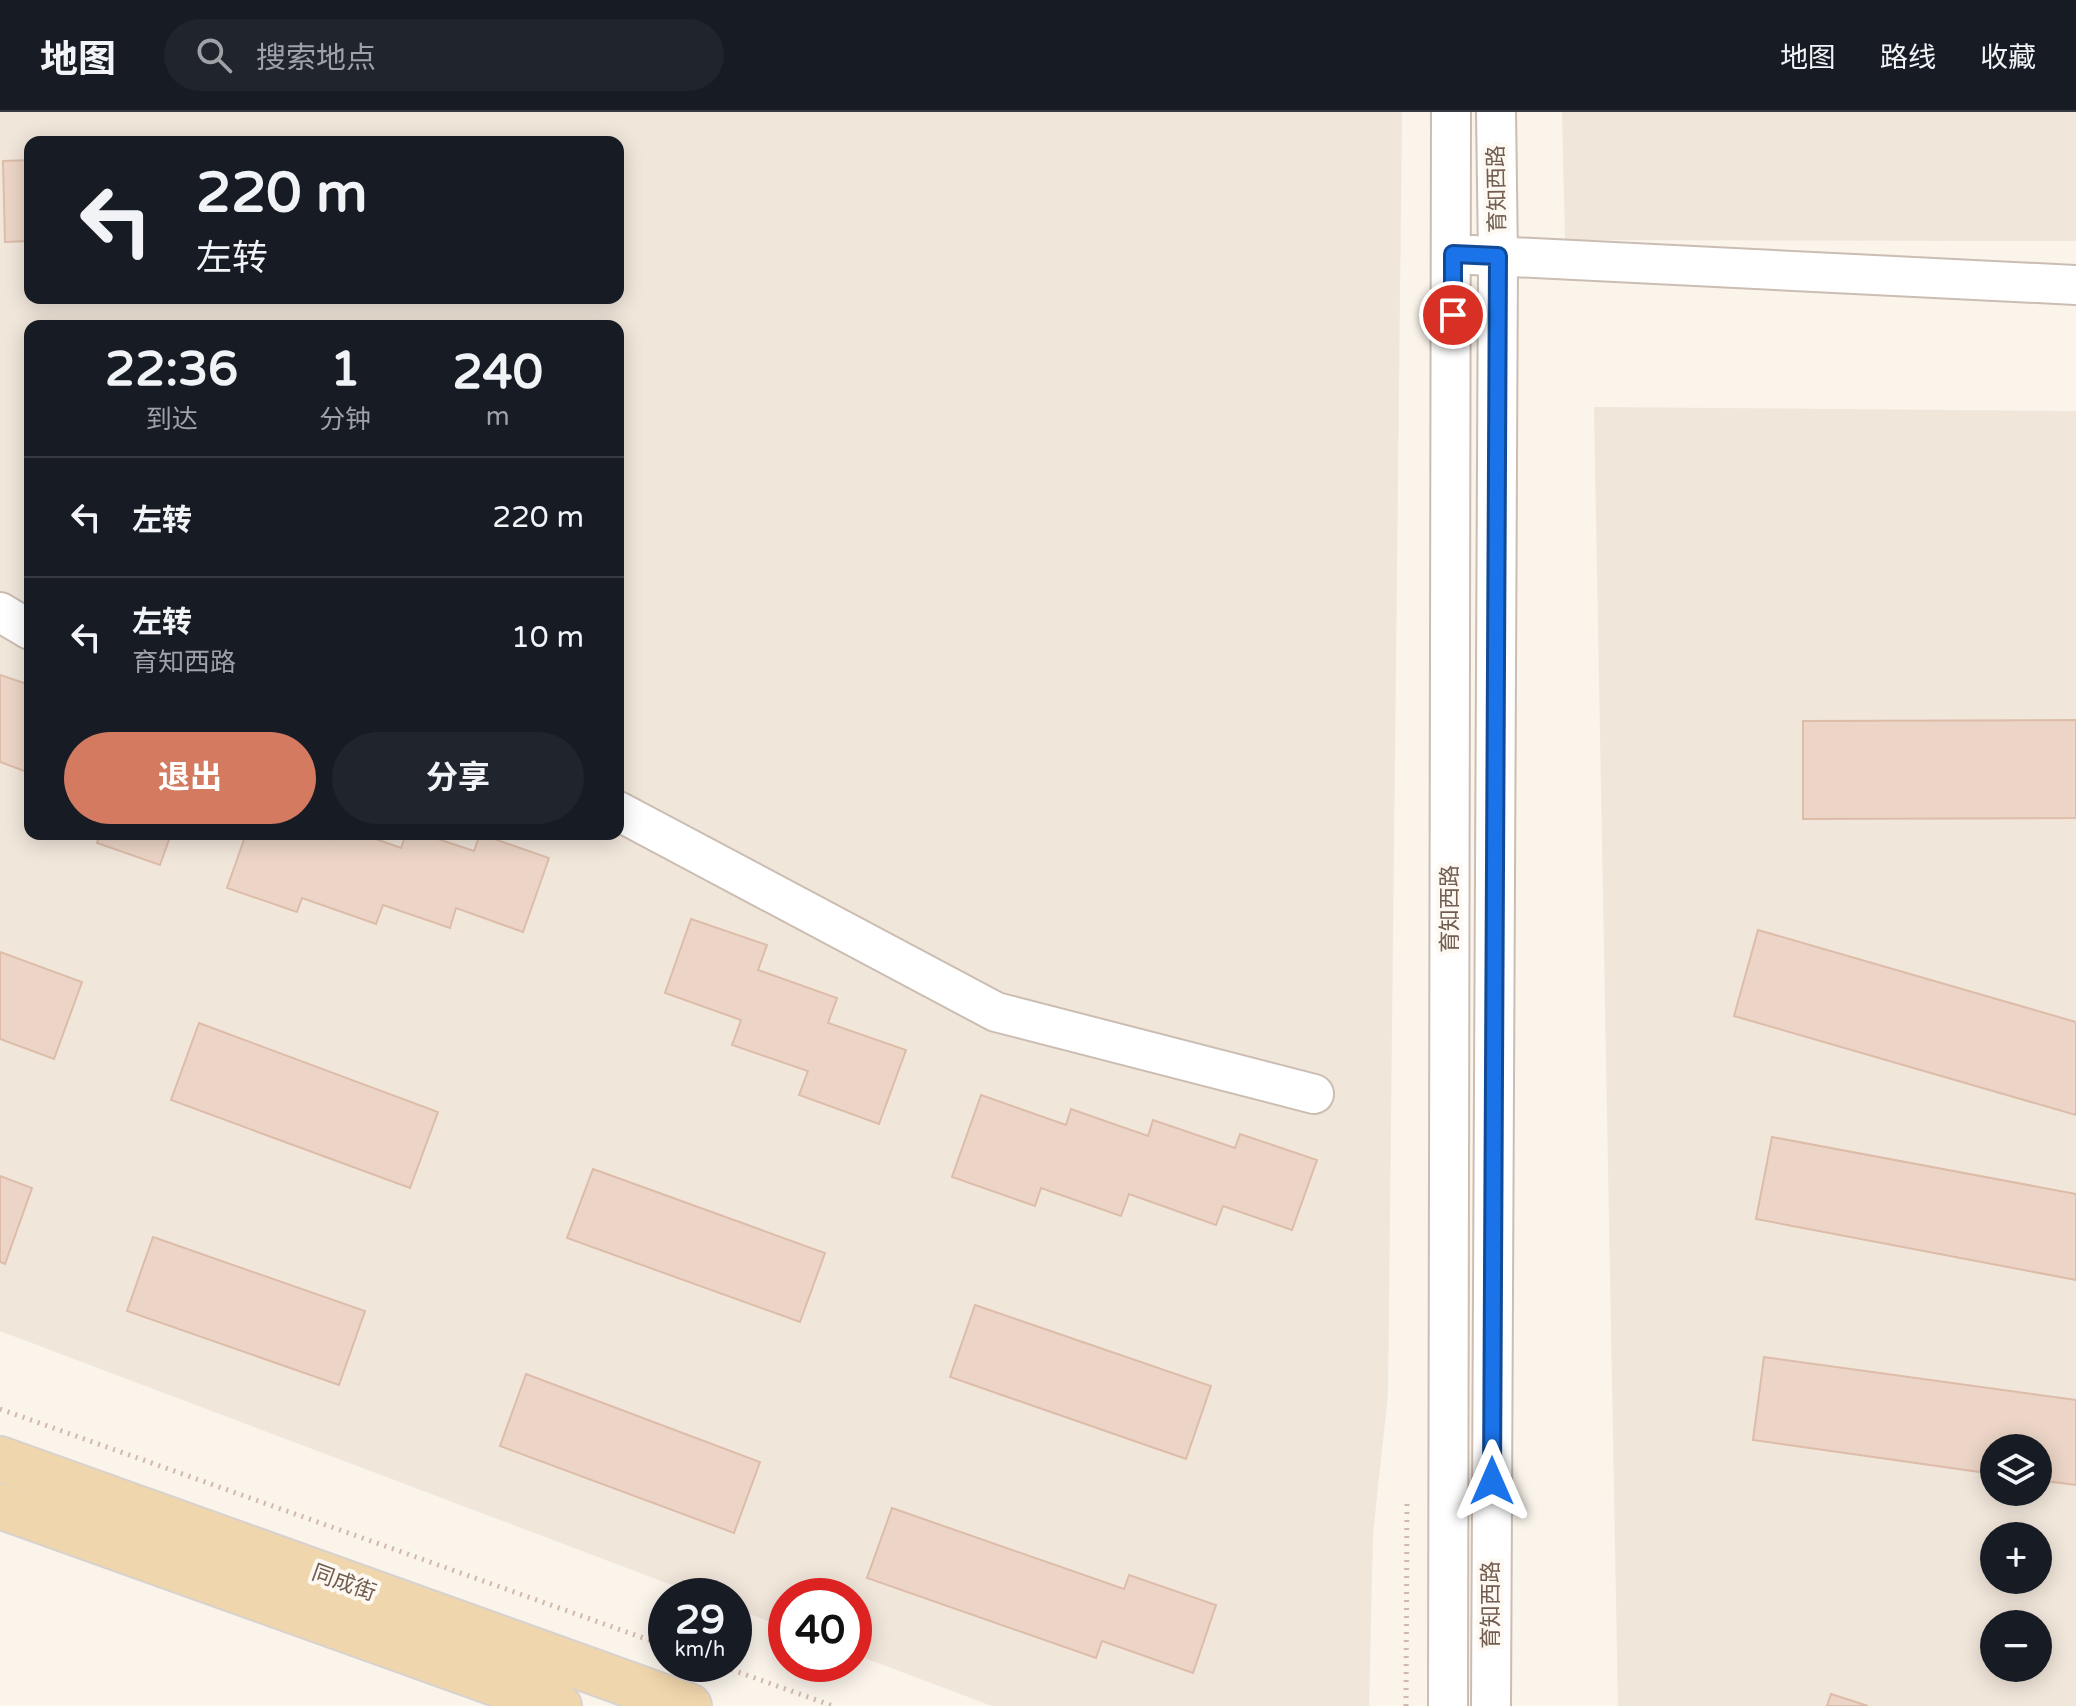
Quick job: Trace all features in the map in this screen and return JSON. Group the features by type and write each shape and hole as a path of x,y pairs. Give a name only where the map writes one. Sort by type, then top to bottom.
{"main road":[{"name":"同成街","path":"0,1459 689,1706"},
{"name":"同成街","path":"0,1506 559,1706"}],"street":[{"name":"育知西路","path":"1447,1705 1451,112"},
{"name":"育知西路","path":"1491,1705 1498,256 1496,112"},
{"path":"1453,254 2076,285"},
{"path":"0,612 24,626"},
{"path":"624,814 996,1012 1314,1094"}],"path":[{"path":"0,1409 648,1640"},
{"path":"752,1677 833,1706"}],"shaded area":[{"path":"0,112 1402,112 1388,1394 1373,1534 1369,1706 992,1706 872,1661 872,1578 768,1578 768,1621 752,1615 752,1578 653,1578 0,1331"},
{"path":"1562,112 2076,112 2076,241 1565,240"},
{"path":"1594,407 2076,411 2076,1706 1618,1706"}],"building":[{"path":"24,160 24,241 5,242 3,161"},
{"path":"0,675 24,683 24,771 0,762"},
{"path":"2076,720 2076,818 1803,819 1803,721"},
{"path":"98,840 169,840 160,865 97,843"},
{"path":"244,840 379,840 401,848 404,840 441,840 474,851 478,840 497,840 549,858 523,932 456,908 450,928 383,905 376,924 302,898 297,912 227,888"},
{"path":"691,919 767,945 758,970 837,998 828,1023 906,1050 879,1124 799,1095 808,1071 732,1045 741,1020 665,993"},
{"path":"1758,930 2076,1022 2076,1115 1734,1016"},
{"path":"0,952 82,982 54,1059 0,1039"},
{"path":"199,1023 438,1112 410,1188 171,1100"},
{"path":"981,1095 1066,1125 1071,1109 1148,1136 1153,1120 1235,1148 1240,1134 1317,1160 1292,1230 1223,1206 1216,1225 1129,1194 1121,1216 1041,1188 1035,1206 952,1177"},
{"path":"1772,1137 2076,1194 2076,1280 1756,1219"},
{"path":"593,1169 825,1253 800,1322 567,1238"},
{"path":"0,1176 32,1188 5,1264 0,1262"},
{"path":"153,1237 365,1311 339,1385 127,1311"},
{"path":"975,1305 1211,1386 1186,1459 950,1377"},
{"path":"1764,1357 2076,1400 2076,1485 2052,1482 2052,1434 1980,1434 1980,1472 1753,1440"},
{"path":"526,1374 760,1462 734,1533 500,1446"},
{"path":"892,1508 1124,1589 1129,1575 1216,1605 1193,1673 1102,1641 1096,1658 867,1578"},
{"path":"1831,1694 1868,1706 1827,1706"}],"route":[{"path":"1453,315 1453,254 1498,256 1492,1481"}]}
